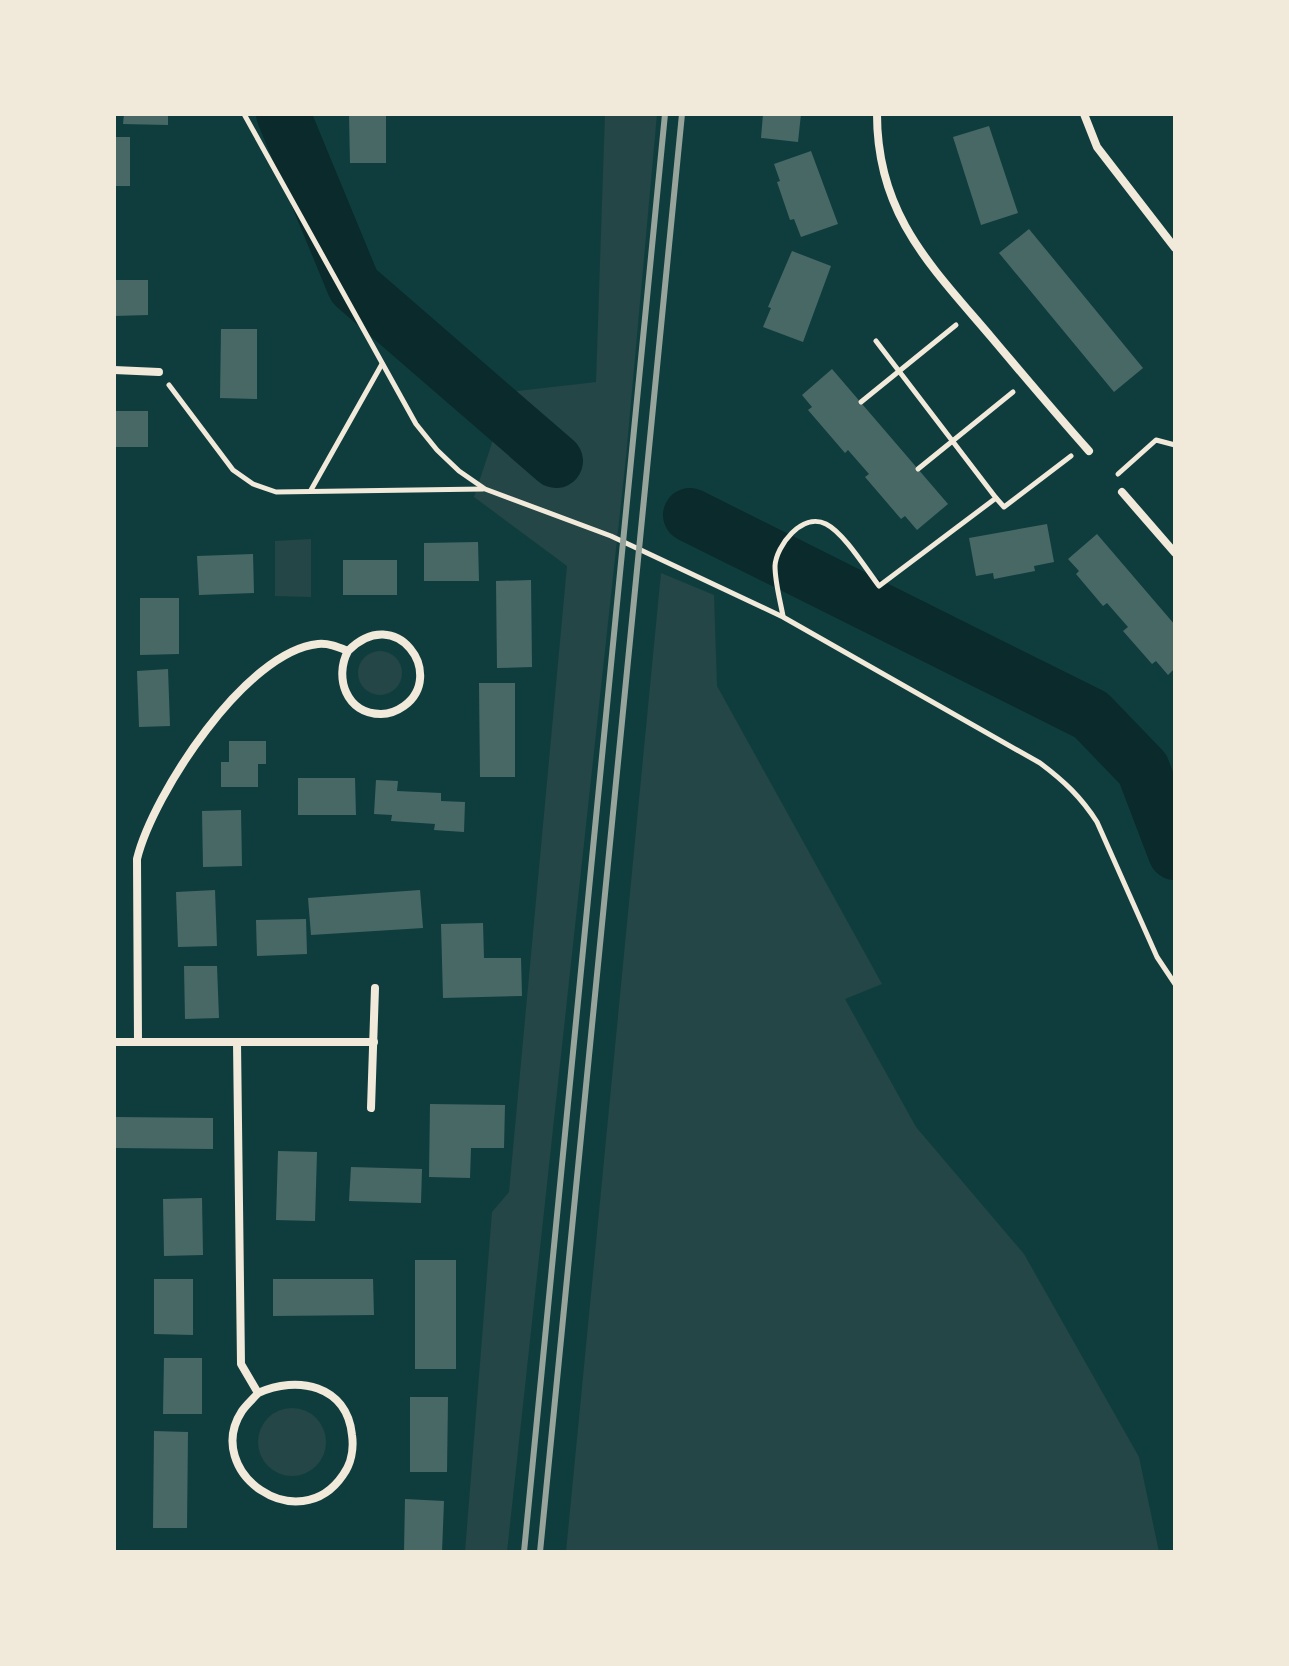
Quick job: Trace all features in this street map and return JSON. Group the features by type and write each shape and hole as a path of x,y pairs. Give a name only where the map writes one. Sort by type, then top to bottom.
{"street":[{"path":"877,114 881,169 893,201 923,255 1087,448"},
{"path":"1084,114 1097,147 1175,248"},
{"path":"114,370 159,372"},
{"path":"1122,492 1175,553"},
{"path":"376,633 403,641 419,663 415,694 409,702 391,713 361,709 346,694 342,684 343,661 348,651 356,642 376,633"},
{"path":"138,1042 137,859 143,835 153,815 205,734 232,699 266,667 315,644 328,644 348,651"},
{"path":"371,1108 375,988"},
{"path":"114,1042 374,1042"},
{"path":"237,1042 241,1364 258,1393"},
{"path":"285,1383 302,1383 319,1388 346,1413 352,1433 352,1453 346,1471 327,1492 300,1502 285,1501 255,1488 244,1475 235,1451 236,1427 241,1412 258,1393 285,1383"}],"path":[{"path":"244,114 416,424 459,471 485,489 611,536 783,617 1040,763 1068,784 1085,802 1097,822 1157,957 1175,984"},
{"path":"861,402 971,313"},
{"path":"876,341 1004,507 1087,448"},
{"path":"310,491 382,364"},
{"path":"159,372 233,470 253,484 276,492 485,489"},
{"path":"918,469 1028,380"},
{"path":"1122,492 1112,479 1156,440 1175,445"},
{"path":"783,617 775,563 798,525 823,523 836,531 879,586 996,498"}],"shaded area":[{"path":"605,114 657,114 626,457 507,1552 465,1552 492,1212 509,1192 567,566 474,497 509,392 596,382"},
{"path":"311,539 311,597 275,596 275,541"},
{"path":"661,573 714,595 717,686 882,984 845,999 916,1127 1024,1254 1139,1457 1159,1552 566,1552"},
{"path":"380,651 396,657 402,673 396,689 380,695 364,689 358,673 364,657"},
{"path":"285,1408 299,1408 311,1413 321,1423 326,1442 321,1461 311,1471 299,1476 285,1476 273,1471 263,1461 258,1449 258,1435 263,1423 273,1413"}],"building":[{"path":"124,114 168,114 168,125 123,124"},
{"path":"349,114 386,114 386,163 350,163"},
{"path":"763,114 801,114 798,142 761,138"},
{"path":"989,126 1018,213 981,225 953,137"},
{"path":"114,137 130,137 130,186 114,186"},
{"path":"811,151 838,224 801,237 794,219 790,220 774,164"},
{"path":"1029,229 1143,368 1114,392 999,253"},
{"path":"792,251 831,266 803,342 763,327 771,308 768,307"},
{"path":"114,280 148,280 148,315 114,316"},
{"path":"221,329 257,329 257,399 220,398"},
{"path":"832,369 948,504 917,530 905,516 901,519 865,477 869,474 848,450 845,453 808,410 812,407 802,395"},
{"path":"114,411 148,411 148,447 114,447"},
{"path":"1047,524 1054,562 1034,566 1035,571 994,579 993,573 976,576 969,538"},
{"path":"1097,534 1175,625 1175,668 1168,675 1156,661 1152,664 1123,631 1128,627 1107,603 1103,606 1076,574 1079,571 1068,559"},
{"path":"478,542 479,581 424,581 424,543"},
{"path":"253,554 254,593 199,595 197,556"},
{"path":"343,560 397,560 397,595 343,595"},
{"path":"531,580 532,667 497,668 496,581"},
{"path":"140,598 179,598 179,654 140,655"},
{"path":"168,669 170,726 139,727 137,671"},
{"path":"479,683 515,683 515,777 480,777"},
{"path":"229,741 266,741 266,764 258,764 258,787 221,787 221,762 229,762"},
{"path":"298,778 355,778 356,815 298,815"},
{"path":"376,780 398,781 397,791 441,793 441,801 465,802 464,832 434,830 435,824 391,821 392,815 374,814"},
{"path":"241,810 242,866 203,867 202,811"},
{"path":"215,890 217,946 178,947 176,892"},
{"path":"420,890 423,928 311,935 308,898"},
{"path":"306,919 307,954 257,956 256,920"},
{"path":"483,923 484,958 521,958 522,996 443,998 441,924"},
{"path":"184,966 217,966 219,1018 185,1019"},
{"path":"430,1104 505,1105 504,1148 471,1148 470,1178 429,1177"},
{"path":"116,1117 213,1118 213,1149 116,1148"},
{"path":"278,1151 317,1152 315,1221 276,1220"},
{"path":"351,1167 422,1169 421,1203 349,1201"},
{"path":"202,1198 203,1255 164,1256 163,1199"},
{"path":"415,1260 456,1260 456,1369 415,1369"},
{"path":"154,1279 193,1279 193,1335 154,1334"},
{"path":"273,1279 373,1279 374,1315 273,1316"},
{"path":"164,1358 202,1358 202,1414 163,1414"},
{"path":"410,1397 448,1397 447,1472 410,1472"},
{"path":"154,1431 188,1432 187,1528 153,1528"},
{"path":"405,1499 444,1501 442,1552 404,1552"}],"waterway":[{"path":"283,114 354,286 556,461"},
{"path":"690,515 1091,715 1143,769 1175,853"}],"railway":[{"path":"524,1552 665,114"},
{"path":"540,1552 682,114"}]}
